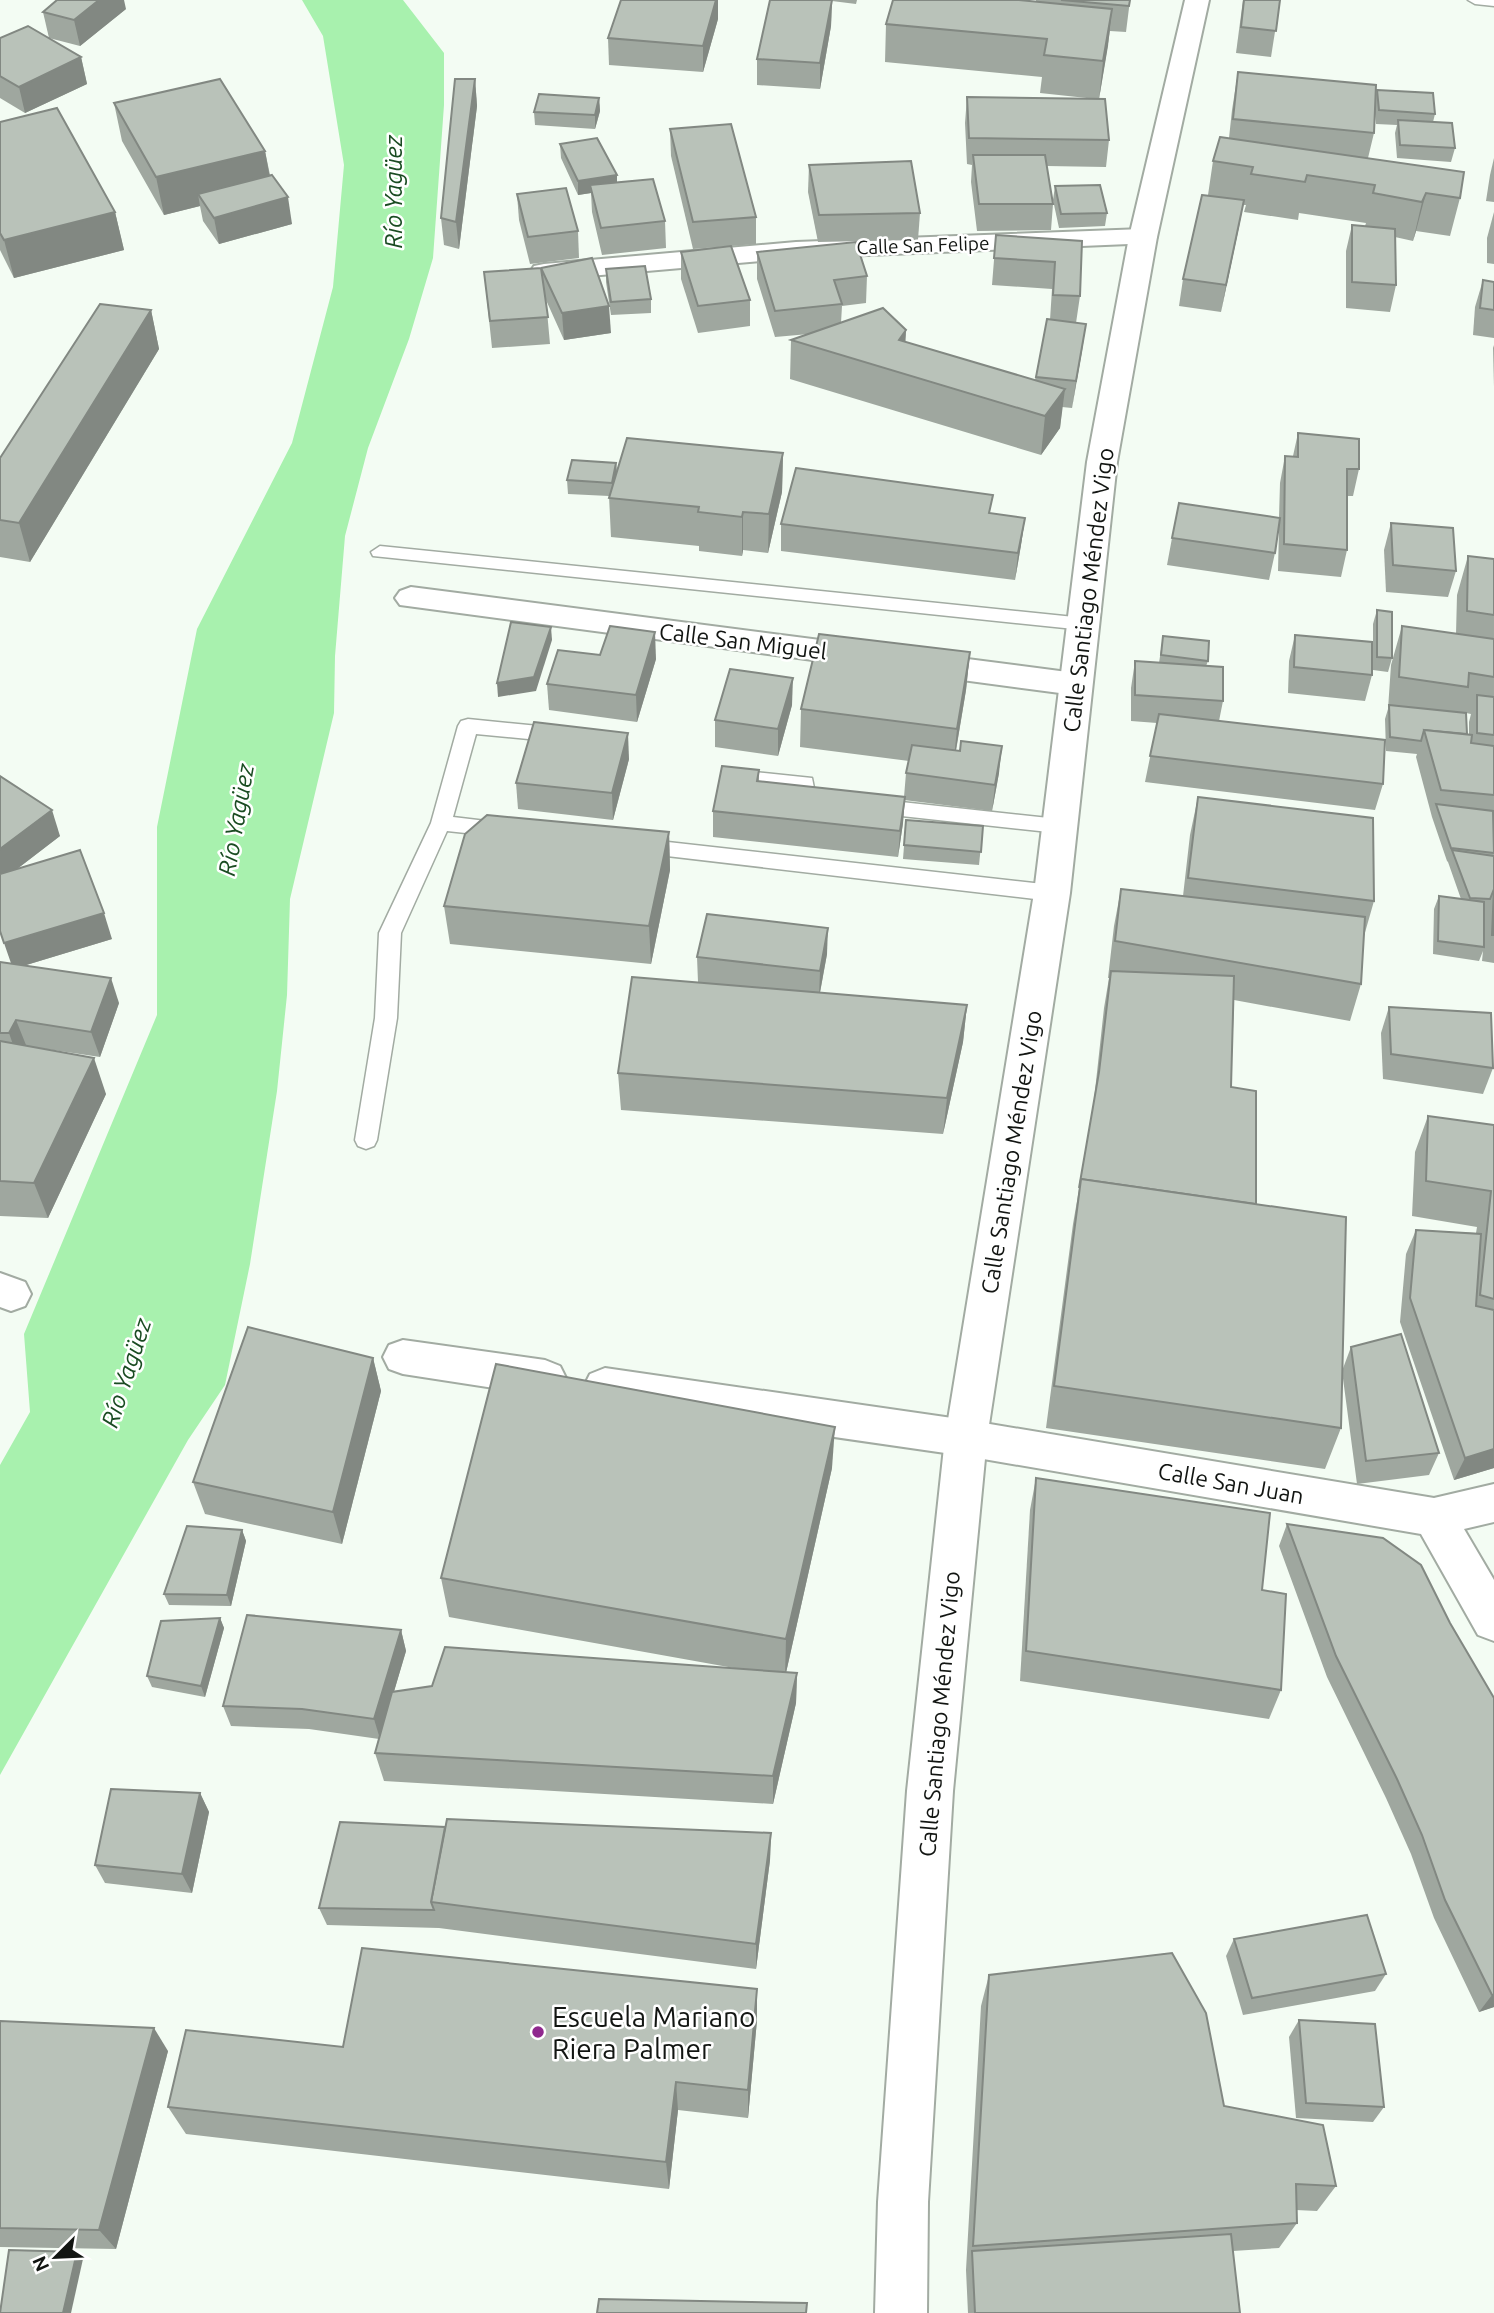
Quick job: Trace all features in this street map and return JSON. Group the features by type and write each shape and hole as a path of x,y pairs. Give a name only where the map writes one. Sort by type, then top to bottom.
{"street":[{"name":"Calle Santiago Méndez Vigo","path":"901,2313 903,2202 930,1791 966,1438 1052,894 1102,462 1143,237 1197,0"},
{"name":"Calle San Felipe","path":"521,274 796,250 1143,237"},
{"name":"Calle San Miguel","path":"411,598 1075,684"},
{"name":"Calle San Juan","path":"403,1357 966,1438 1434,1517 1494,1503"},
{"path":"1434,1517 1494,1621"}],"lane":[{"path":"1475,0 1494,2"},
{"path":"380,552 1084,624"},
{"path":"366,1140 386,1018 390,933 441,823 468,726 578,737"},
{"path":"736,777 805,783 805,799 1058,826"},
{"path":"441,823 524,833"},
{"path":"621,844 1052,894"}],"water":[{"name":"Río Yagüez","path":"302,0 403,0 444,53 444,105 433,258 409,339 368,448 345,536 335,656 334,713 290,899 287,995 277,1091 250,1264 225,1385 188,1440 0,1775 0,1465 30,1412 24,1334 157,1015 157,827 197,629 292,443 333,287 344,165 323,36"}],"building":[{"path":"57,0 99,0 74,20 43,12"},
{"path":"621,0 716,0 703,46 608,38"},
{"path":"770,0 832,0 820,63 757,59"},
{"path":"893,0 1019,0 1112,9 1103,61 1044,55 1047,39 886,24"},
{"path":"1061,0 1130,0 1129,6"},
{"path":"1244,0 1280,0 1276,31 1241,27"},
{"path":"28,26 81,57 19,87 0,76 0,38"},
{"path":"1238,72 1376,85 1374,133 1233,119"},
{"path":"220,79 265,151 156,177 114,103"},
{"path":"455,79 475,79 456,222 441,218"},
{"path":"1377,90 1433,93 1435,114 1379,110"},
{"path":"539,94 599,98 595,115 534,112"},
{"path":"967,97 1105,99 1109,140 969,138"},
{"path":"57,108 115,212 4,240 0,233 0,122"},
{"path":"1398,120 1452,123 1455,148 1400,145"},
{"path":"731,124 756,217 693,222 670,129"},
{"path":"1220,137 1464,172 1460,198 1426,193 1422,202 1373,193 1375,185 1307,175 1305,182 1251,174 1253,167 1213,161"},
{"path":"597,138 617,175 578,181 560,144"},
{"path":"973,155 1045,155 1053,204 979,204"},
{"path":"911,161 920,213 819,215 809,165"},
{"path":"272,175 288,197 214,218 198,194"},
{"path":"653,179 665,221 601,228 590,185"},
{"path":"1100,185 1107,213 1061,214 1055,186"},
{"path":"566,188 578,231 528,237 517,194"},
{"path":"1202,195 1244,200 1226,285 1183,279"},
{"path":"1352,225 1395,229 1396,285 1352,282"},
{"path":"996,235 1082,241 1080,296 1053,295 1055,262 994,258"},
{"path":"856,242 867,276 834,280 842,304 775,311 757,252"},
{"path":"731,246 750,300 698,306 681,252"},
{"path":"592,258 609,306 562,313 541,268"},
{"path":"645,266 651,299 611,302 606,269"},
{"path":"541,268 548,317 490,321 484,272"},
{"path":"1483,280 1494,282 1494,310 1480,308"},
{"path":"100,304 151,310 19,523 0,520 0,458"},
{"path":"883,308 906,330 899,340 1065,389 1045,416 791,340"},
{"path":"1047,319 1086,324 1076,381 1036,377"},
{"path":"1298,433 1359,439 1359,469 1347,469 1347,550 1284,544 1285,456 1298,457"},
{"path":"627,438 783,453 769,514 743,512 742,517 698,512 699,507 609,498"},
{"path":"572,460 616,463 612,483 567,480"},
{"path":"796,468 993,495 989,513 1025,518 1018,553 781,524"},
{"path":"1179,503 1280,518 1275,553 1172,538"},
{"path":"1391,523 1453,528 1456,571 1393,565"},
{"path":"1468,556 1494,559 1494,615 1467,611"},
{"path":"1377,610 1392,612 1392,658 1377,657"},
{"path":"511,622 551,627 534,677 497,683"},
{"path":"610,626 655,632 636,695 547,684 558,650 600,655"},
{"path":"1402,626 1494,639 1494,677 1469,673 1468,687 1399,677"},
{"path":"819,634 970,652 957,729 801,709"},
{"path":"1295,635 1372,642 1372,675 1294,667"},
{"path":"1163,636 1209,641 1208,661 1161,655"},
{"path":"1135,661 1223,667 1223,701 1135,695"},
{"path":"730,669 793,678 778,729 715,720"},
{"path":"1477,695 1494,697 1494,735 1477,733"},
{"path":"1389,705 1466,713 1467,734 1424,730 1421,741 1390,737"},
{"path":"1159,714 1385,740 1383,784 1150,756"},
{"path":"534,722 628,733 612,793 516,783"},
{"path":"1424,730 1472,735 1471,743 1494,746 1494,795 1441,790"},
{"path":"961,741 1002,746 995,785 906,773 912,745 960,751"},
{"path":"722,766 759,770 757,781 905,797 900,831 713,811"},
{"path":"0,776 52,810 0,849"},
{"path":"1198,797 1373,818 1374,901 1188,878"},
{"path":"1436,804 1493,811 1494,853 1451,848"},
{"path":"487,815 669,832 649,926 444,906 465,834"},
{"path":"906,820 983,826 981,852 904,845"},
{"path":"80,850 104,913 4,943 0,931 0,874"},
{"path":"1452,850 1494,856 1494,889 1490,899 1470,898"},
{"path":"1121,889 1365,917 1361,984 1115,941"},
{"path":"1494,889 1494,935 1492,935"},
{"path":"1439,896 1484,902 1484,947 1438,941"},
{"path":"707,914 828,928 820,971 697,957"},
{"path":"0,962 111,978 91,1032 16,1020 9,1033 0,1033"},
{"path":"1111,971 1234,976 1231,1087 1256,1091 1256,1204 1081,1179 1079,1188 1099,1072"},
{"path":"632,977 967,1005 947,1098 618,1073"},
{"path":"1389,1007 1491,1013 1493,1068 1391,1054"},
{"path":"0,1041 94,1058 34,1183 0,1181"},
{"path":"1428,1116 1494,1125 1494,1299 1480,1295 1491,1191 1426,1181"},
{"path":"1081,1179 1346,1217 1341,1428 1054,1386"},
{"path":"1416,1230 1481,1234 1476,1306 1494,1310 1494,1449 1465,1458 1410,1298"},
{"path":"248,1327 373,1358 333,1512 193,1482"},
{"path":"1401,1334 1439,1453 1366,1461 1351,1347"},
{"path":"496,1364 835,1427 786,1639 441,1578"},
{"path":"1036,1478 1270,1513 1262,1590 1286,1594 1281,1690 1026,1651"},
{"path":"1287,1524 1383,1538 1421,1565 1450,1623 1494,1698 1494,1995 1445,1900 1422,1835 1397,1779 1336,1656"},
{"path":"187,1526 242,1530 227,1595 164,1594"},
{"path":"247,1615 401,1630 374,1719 302,1709 223,1706"},
{"path":"220,1618 201,1686 147,1676 161,1621"},
{"path":"445,1647 797,1673 773,1776 375,1753 392,1692 432,1686"},
{"path":"111,1789 200,1793 182,1874 95,1865"},
{"path":"447,1819 771,1833 756,1944 431,1902"},
{"path":"340,1822 445,1827 431,1902 434,1910 319,1908"},
{"path":"1367,1915 1386,1974 1252,1998 1234,1939"},
{"path":"362,1948 757,1989 748,2090 676,2082 666,2162 168,2107 186,2030 343,2047"},
{"path":"1172,1953 1206,2013 1224,2106 1323,2125 1336,2186 1296,2184 1297,2223 973,2246 989,1975"},
{"path":"1299,2020 1375,2024 1384,2107 1306,2103"},
{"path":"0,2021 154,2028 99,2230 0,2228"},
{"path":"1231,2234 1240,2313 975,2313 972,2251"},
{"path":"9,2250 77,2252 63,2313 0,2313"},
{"path":"599,2299 807,2303 806,2313 597,2313"}],"place":[{"name":"Escuela Mariano Riera Palmer","path":"538,2032"}]}
